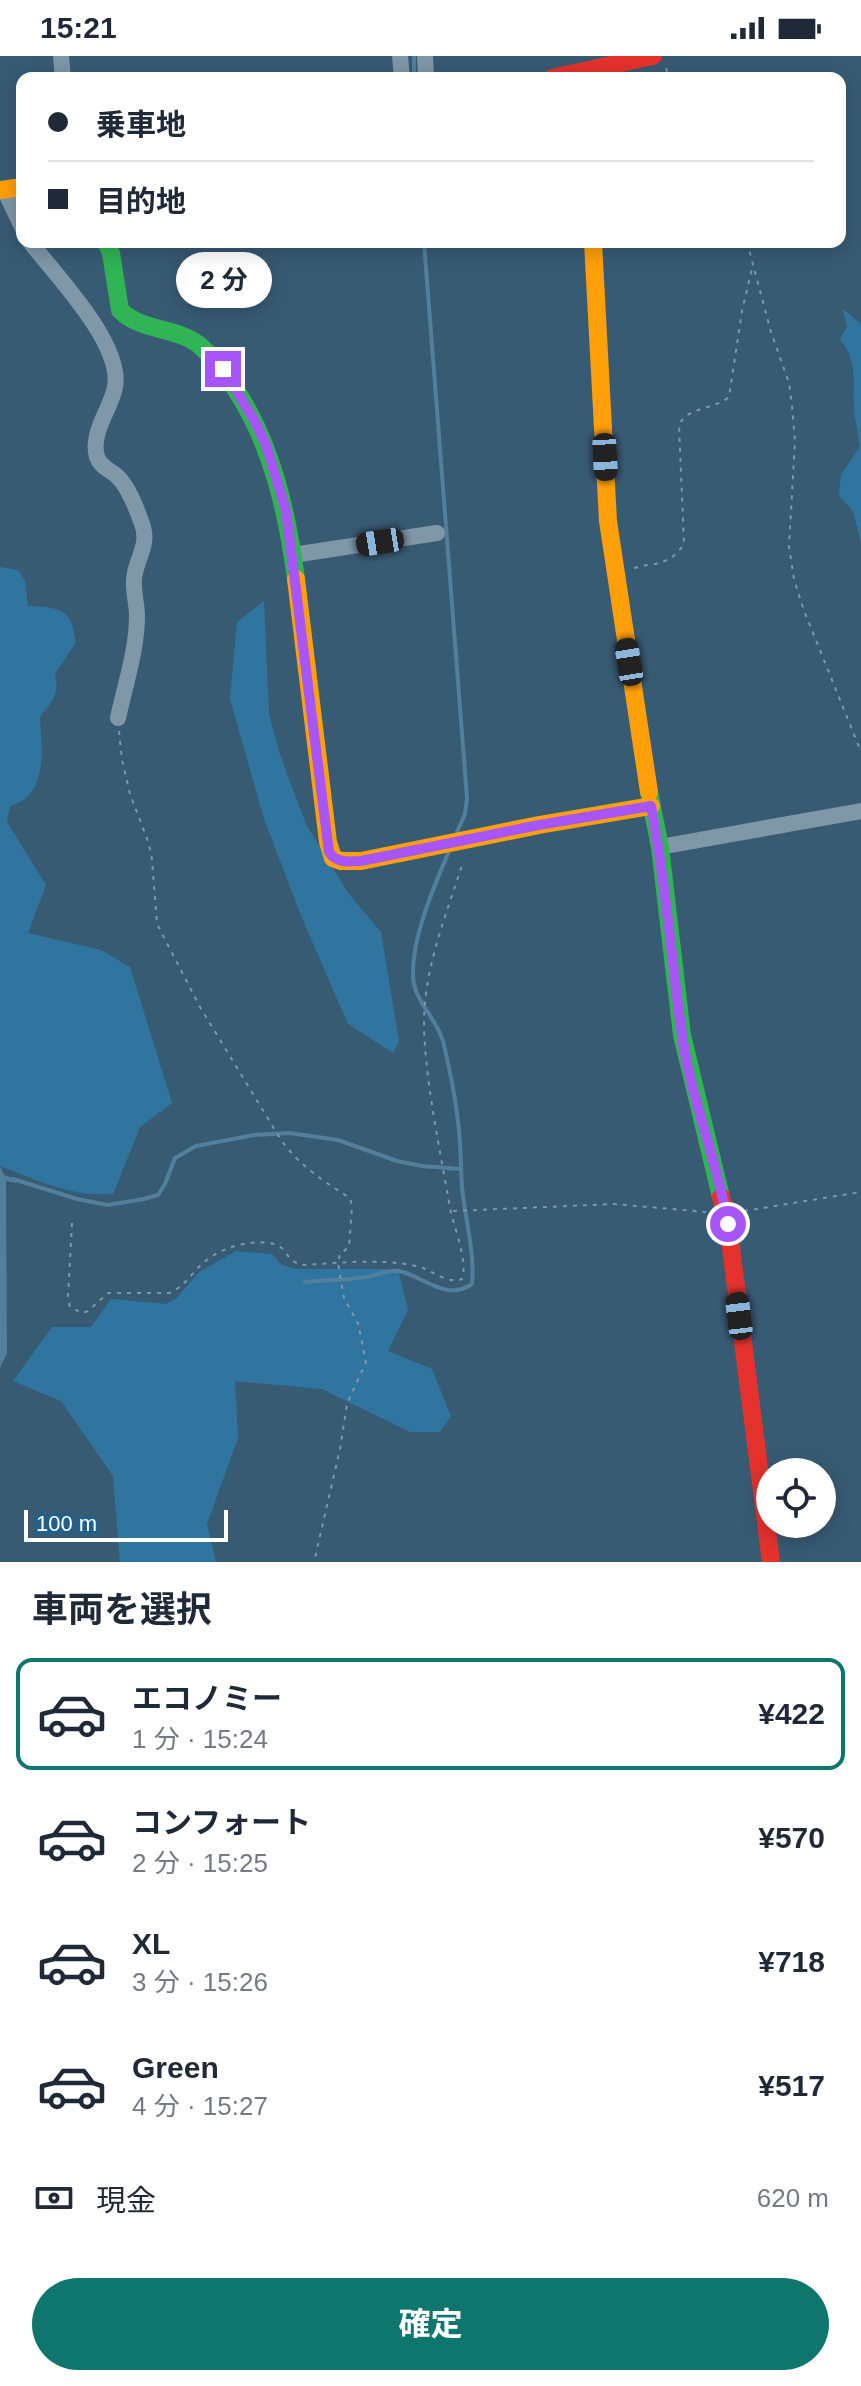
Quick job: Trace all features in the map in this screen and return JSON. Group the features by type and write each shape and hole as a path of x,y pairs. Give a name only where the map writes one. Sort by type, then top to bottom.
{"street":[{"path":"595,72 653,56"},
{"path":"9,189 16,209"},
{"path":"35,248 98,330 116,374 112,396 100,424 96,452 100,463 124,485 142,522 145,543 134,577 136,635 118,718"},
{"path":"108,248 118,302 124,315 197,342 223,369 254,420 273,464 286,511 293,555 328,842 333,858 361,861 651,806"},
{"path":"593,248 608,521 651,806 660,847 682,1035 726,1214 771,1562"},
{"path":"293,555 437,533"},
{"path":"660,847 861,811"}],"path":[{"path":"749,248 771,332 789,383 795,441 789,547 794,579 861,752"},
{"path":"616,576 638,566 666,562 676,556 684,544 679,425 688,413 723,402 729,397 742,311 754,263"},
{"path":"118,718 122,760 130,794 149,844 157,924 200,1007 281,1140 310,1172 350,1198 352,1206 349,1247 340,1254 338,1263 344,1298 358,1323 366,1362 347,1404 314,1562"},
{"path":"72,1223 68,1297 70,1307 82,1313 108,1293 163,1294 176,1290 212,1256 248,1244 270,1243 281,1247 291,1261 303,1265 412,1265 423,1267 447,1280 459,1281 464,1275 464,1265 451,1211 427,1061 424,1000 428,973 470,839"},
{"path":"451,1211 614,1204 726,1214 861,1192"}],"shaded area":[{"path":"843,309 861,324 861,543 853,511 839,496 841,475 860,446 854,412 852,364 840,339 847,327"},
{"path":"0,567 18,570 25,581 28,606 56,609 67,616 76,642 55,674 56,693 40,717 38,780 27,797 10,806 7,822 46,885 28,933 101,950 130,967 172,1103 140,1127 113,1194 69,1190 0,1166"},
{"path":"264,601 269,714 280,755 306,824 348,893 381,932 399,1041 393,1053 348,1024 264,819 230,699 237,622"},
{"path":"0,1166 4,1175 16,1179 16,1183 6,1181 7,1353 0,1368"},
{"path":"236,1251 272,1254 282,1265 296,1269 398,1269 408,1310 388,1351 432,1369 451,1416 440,1432 410,1432 322,1389 235,1381 238,1438 207,1524 216,1562 120,1562 113,1476 61,1401 13,1381 52,1327 91,1327 111,1299 166,1304 177,1298 199,1272"}],"waterway":[{"path":"414,56 414,72"},
{"path":"424,248 467,798 465,814 457,832"},
{"path":"305,1282 367,1277 394,1271 446,1290 463,1289 472,1284 456,1105 443,1041 421,1001 413,975 420,928 449,851"},
{"path":"13,1179 108,1205 158,1195 175,1158 196,1146 254,1135 290,1133 338,1140 397,1161 461,1169"}],"traffic: fast":[{"path":"109,248 120,310 137,322 179,334 198,344 222,370 247,409 276,479 296,579"},
{"path":"649,792 660,847 682,1035 721,1197"}],"traffic: slow":[{"path":"0,190 16,188"},
{"path":"593,248 608,521 649,792"},
{"path":"296,579 328,842 333,858 361,861 651,806"}],"traffic: jam":[{"path":"580,72 653,56"},
{"path":"721,1197 728,1224 771,1562"}],"route":[{"path":"223,369 266,445 286,511 329,852 341,861 361,861 651,806 660,847 689,1073 728,1224"}]}
